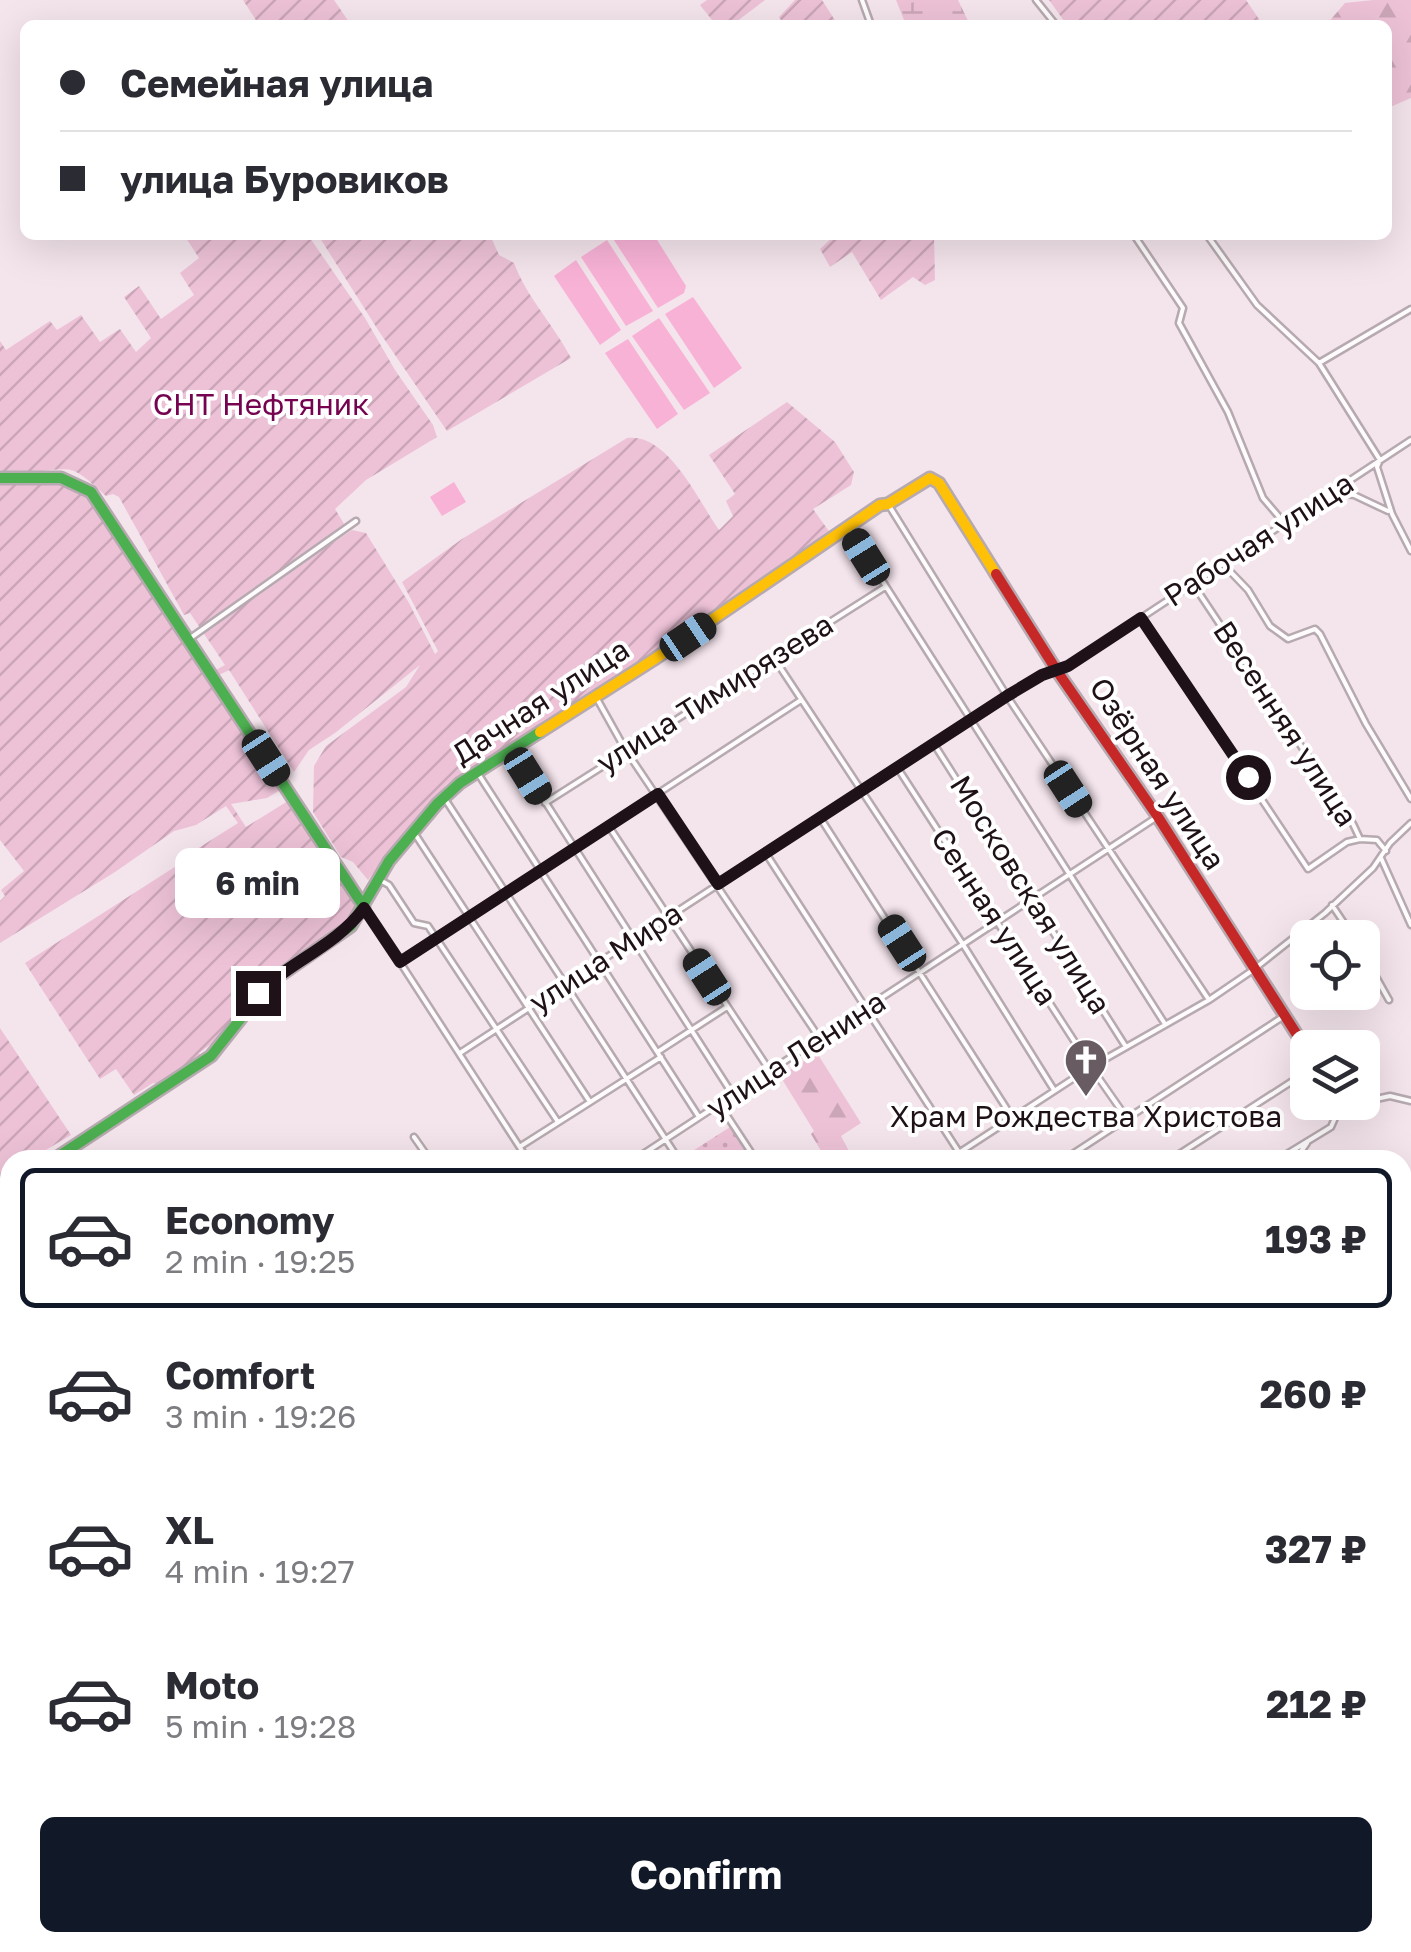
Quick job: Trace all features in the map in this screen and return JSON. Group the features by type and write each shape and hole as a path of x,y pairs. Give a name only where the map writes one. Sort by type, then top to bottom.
{"street":[{"path":"1036,0 1052,20"},
{"path":"1137,240 1183,308 1179,324 1228,412 1263,498 1286,525"},
{"path":"1211,240 1257,305 1319,363 1380,460 1377,467 1392,514 1411,550"},
{"path":"1319,363 1411,308"},
{"name":"Рабочая улица","path":"1057,671 1411,440"},
{"path":"0,478 61,478 91,492 522,1150"},
{"name":"Дачная улица","path":"69,1150 204,1063 258,993 351,926 388,861 444,796 880,506 930,478"},
{"name":"Озёрная улица","path":"930,478 940,483 1057,671 1158,817 1293,1030"},
{"path":"1332,493 1354,495 1392,514"},
{"path":"888,504 1007,696 1208,1000"},
{"path":"189,639 356,521"},
{"path":"848,527 1164,1024"},
{"path":"1224,565 1248,590 1278,634 1288,639 1315,629 1320,634 1366,724 1411,798"},
{"name":"Весенняя улица","path":"1193,584 1360,838 1377,840 1386,850"},
{"name":"улица Тимирязева","path":"544,802 885,586"},
{"path":"1141,618 1308,869 1360,838"},
{"path":"774,658 1054,1090"},
{"name":"улица Мира","path":"460,1053 1007,696 1042,675 1057,671"},
{"path":"596,697 625,749 820,1039"},
{"path":"400,962 802,700"},
{"name":"Московская улица","path":"934,744 1126,1046"},
{"path":"512,749 733,1095"},
{"name":"Сенная улица","path":"897,767 1091,1067 1121,1110 1130,1115"},
{"path":"476,772 699,1117"},
{"path":"444,796 672,1150"},
{"name":"улица Ленина","path":"650,1150 1158,817"},
{"path":"821,819 1012,1117"},
{"path":"962,1150 1254,970 1332,904 1411,824"},
{"path":"608,825 770,1071"},
{"path":"413,831 590,1102"},
{"path":"765,852 958,1150"},
{"path":"1381,858 1411,926"},
{"path":"379,879 389,885 414,922 428,926 558,1122"},
{"path":"1332,904 1342,920"},
{"path":"1380,984 1389,1000"},
{"path":"520,1147 727,1008"},
{"path":"1078,1150 1284,1016"},
{"path":"1185,1150 1290,1082"},
{"path":"1380,1098 1390,1096 1411,1101"},
{"path":"720,1104 750,1150"},
{"path":"1293,1150 1331,1127 1334,1120"},
{"path":"414,1137 423,1150"},
{"path":"1302,1150 1308,1141"}],"green space":[{"path":"243,0 334,0 348,20 256,20"},
{"path":"707,0 765,0 739,20 712,20 700,5"},
{"path":"795,0 822,0 835,20 781,20 779,17"},
{"path":"896,0 958,0 968,20 904,20"},
{"path":"1049,0 1246,0 1260,20 1063,20"},
{"path":"1411,0 1411,98 1392,106 1392,20 1330,20 1345,3"},
{"name":"СНТ Нефтяник","path":"187,240 311,240 365,318 437,437 366,480 335,509 346,527 235,603 237,607 352,530 366,533 435,654 438,651 402,582 462,539 627,438 642,439 669,457 719,530 733,516 726,501 735,494 709,455 787,402 835,442 854,472 851,485 813,509 831,534 676,639 447,784 368,880 353,862 341,857 313,812 314,766 326,746 406,687 420,665 309,750 294,772 229,670 209,680 280,790 267,798 231,804 246,827 288,801 353,898 355,913 339,931 253,991 213,1048 210,1045 199,1053 203,1059 162,1085 153,1083 134,1095 116,1069 100,1079 25,963 238,823 226,806 196,825 174,831 0,943 0,901 5,896 1,890 24,871 0,840 0,485 56,484 85,494 205,676 225,665 190,613 184,615 119,497 106,496 74,471 0,470 0,341 6,350 50,321 57,330 81,315 100,342 120,329 136,352 151,338 124,297 139,286 161,319 194,295 180,273 199,258"},
{"name":"СНТ Нефтяник","path":"321,240 492,240 499,255 514,263 571,358 447,431"},
{"path":"830,240 934,240 935,280 925,285 913,277 881,300 852,252 830,267 820,249"},
{"path":"0,1028 71,1135 46,1150 0,1150"},
{"path":"817,1053 861,1123 841,1136 848,1150 820,1150 811,1134 814,1131 780,1076"},
{"path":"730,1127 745,1150 694,1150"}],"shaded area":[{"path":"607,240 653,311 626,326 581,257"},
{"path":"614,240 657,240 686,286 684,293 658,308"},
{"path":"576,260 621,330 600,345 554,276"},
{"path":"693,297 742,368 714,388 665,314"},
{"path":"659,318 710,393 684,410 632,336"},
{"path":"628,339 678,414 657,429 605,353"},
{"path":"454,482 466,502 442,516 430,497"}],"traffic: fast":[{"path":"0,478 61,478 91,492 364,907"},
{"path":"68,1150 211,1056 269,983 351,926 389,861 437,804 460,783 540,732"}],"traffic: slow":[{"path":"540,732 880,505 930,478 939,483 996,574"}],"traffic: jam":[{"path":"996,574 1294,1030"}],"place":[{"name":"Храм Рождества Христова","path":"1086,1098"}],"route":[{"path":"258,993 335,939 364,908 400,962 658,794 718,884 1007,696 1042,675 1068,666 1141,618 1248,777"}]}
